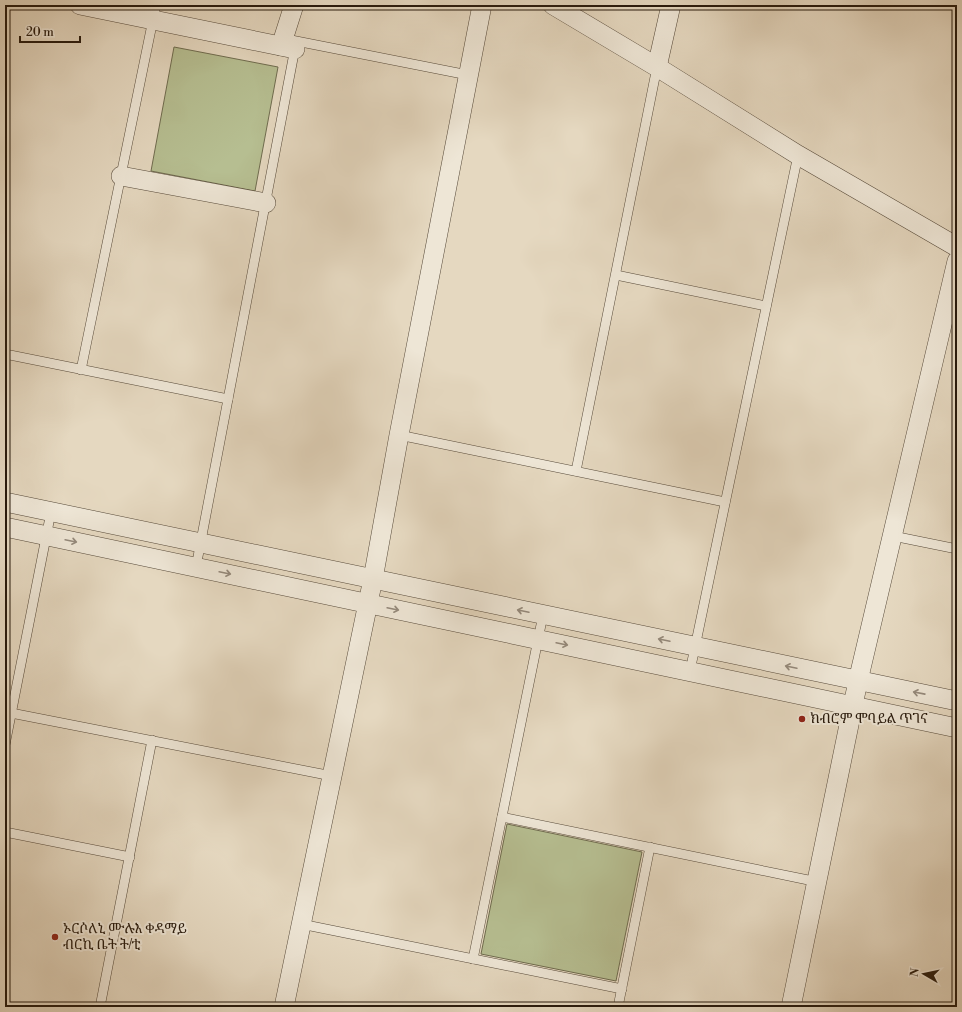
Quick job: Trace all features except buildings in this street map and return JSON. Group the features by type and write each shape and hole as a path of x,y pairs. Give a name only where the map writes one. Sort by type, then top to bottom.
{"street":[{"path":"80,5 154,12 289,44 294,5"},
{"path":"284,1007 373,579 399,435 482,5"},
{"path":"553,5 657,67 798,155 957,248"},
{"path":"657,67 671,5"},
{"path":"121,176 266,203"},
{"path":"791,1007 818,882 858,681 957,261"},
{"path":"5,502 957,701"},
{"path":"5,527 957,728"}],"lane":[{"path":"81,370 154,12"},
{"path":"196,567 266,203 289,44 468,75"},
{"path":"576,471 657,67"},
{"path":"690,671 798,155"},
{"path":"616,275 766,306"},
{"path":"5,354 228,399"},
{"path":"399,435 725,502"},
{"path":"5,745 51,512"},
{"path":"893,536 957,549"},
{"path":"473,959 543,615"},
{"path":"12,713 332,776"},
{"path":"100,1007 152,740"},
{"path":"502,817 818,882"},
{"path":"5,832 130,857"},
{"path":"618,1007 650,847"},
{"path":"301,924 622,989"}],"green space":[{"path":"174,47 278,67 255,191 151,171"},
{"path":"507,824 642,852 616,981 481,954"}],"place":[{"name":"ክብሮም ሞባይል ጥገና","path":"802,719"},
{"name":"ኦርሶለኒ ሙሉእ ቀዳማይ ብርኪ ቤት ት/ቲ","path":"55,937"}]}
